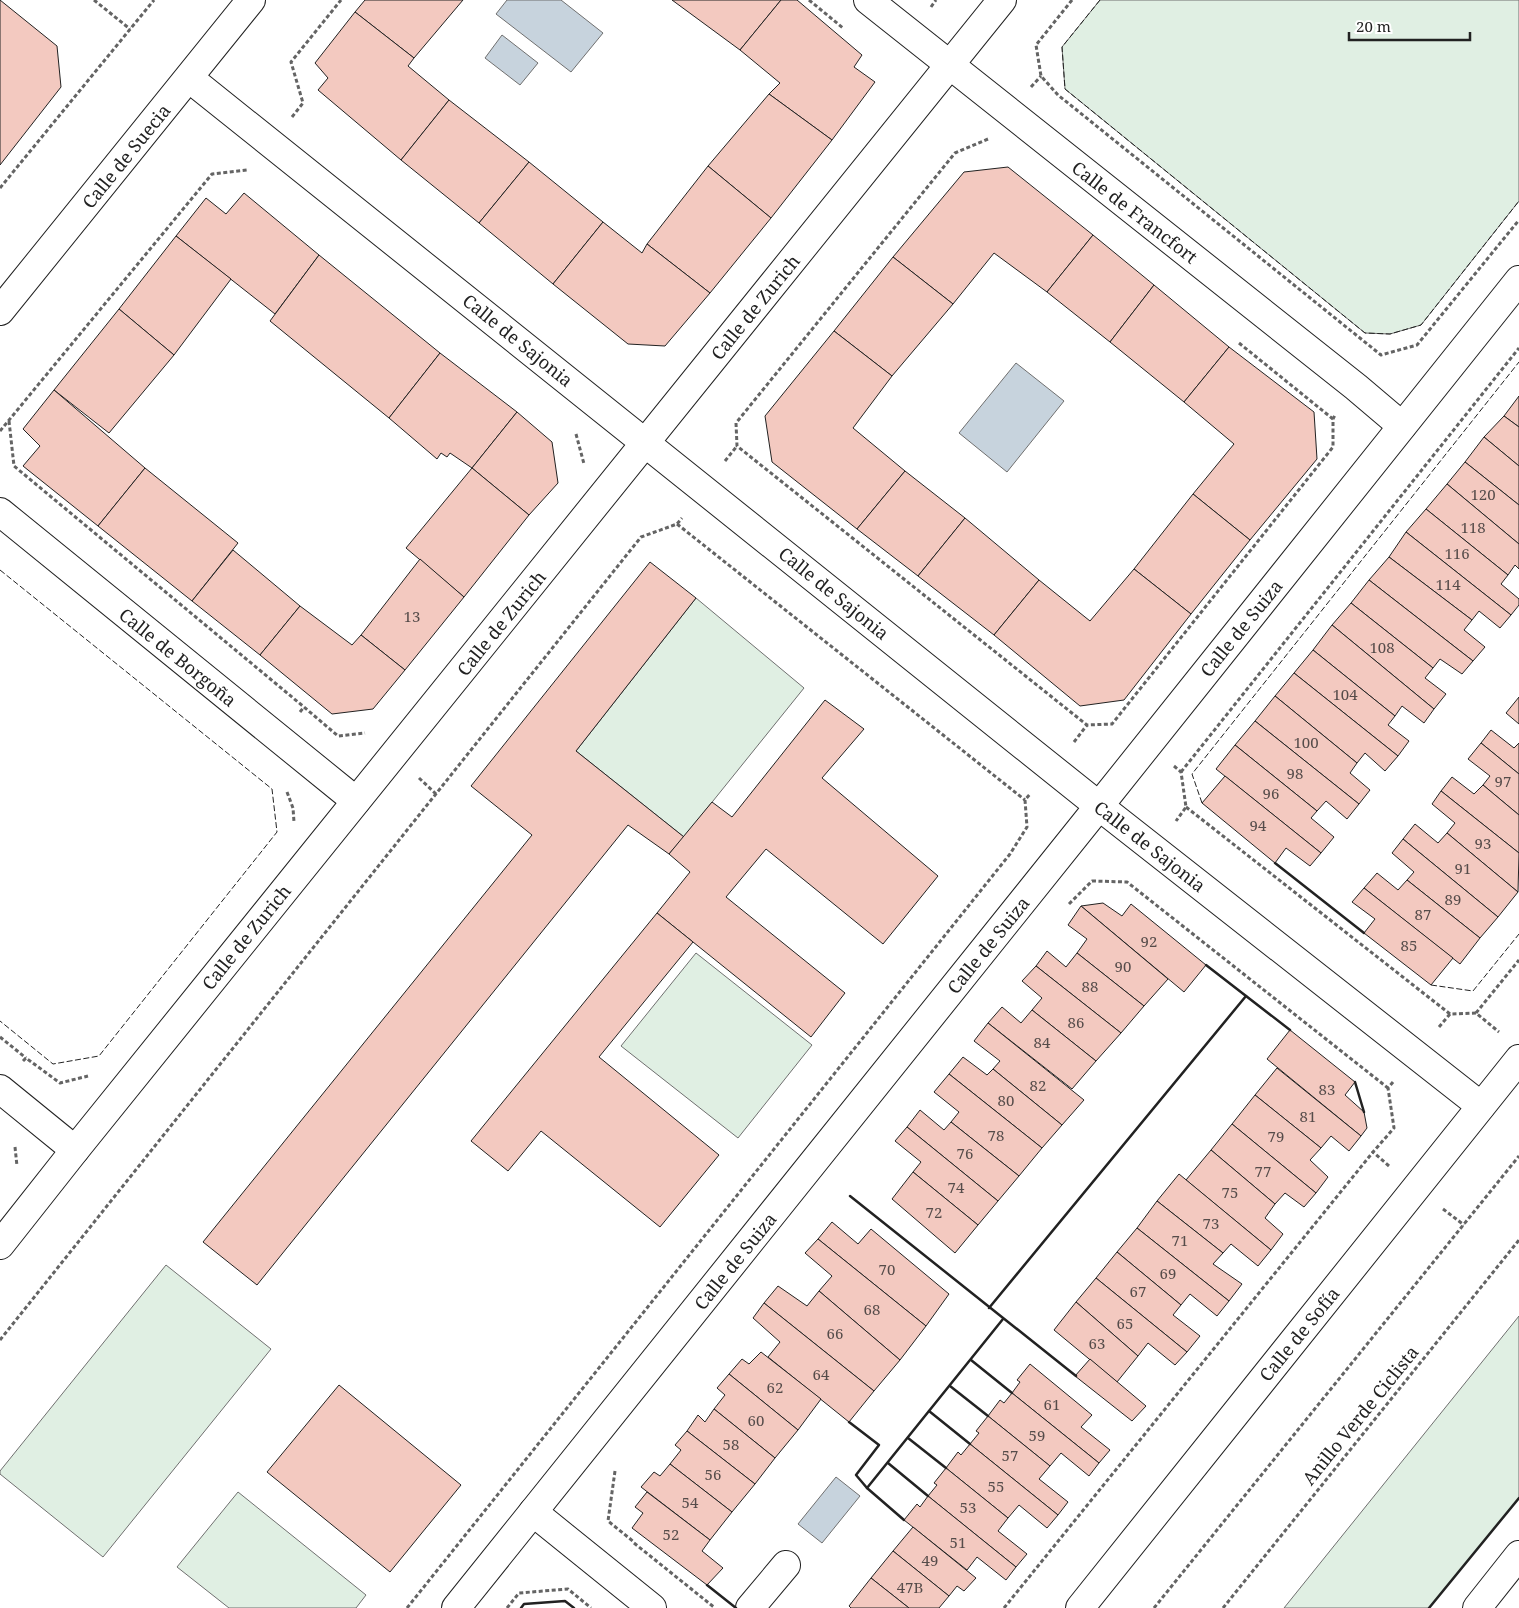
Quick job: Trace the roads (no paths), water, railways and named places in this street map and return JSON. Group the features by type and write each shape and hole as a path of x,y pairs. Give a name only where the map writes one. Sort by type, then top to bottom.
{"main road":[{"name":"Calle de Suecia","path":"0,311 250,0"},
{"name":"Calle de Francfort","path":"868,0 1356,387 1402,426"},
{"name":"Calle de Zurich","path":"0,1246 75,1150 1002,0"},
{"name":"Calle de Sajonia","path":"189,78 1099,806 1481,1106"},
{"name":"Calle de Suiza","path":"456,1608 1519,280"},
{"name":"Calle de Borgoña","path":"0,512 356,801"},
{"name":"Calle de Sofía","path":"1080,1608 1519,1059"},
{"path":"0,1089 75,1150"},
{"path":"533,1512 652,1608"},
{"path":"1477,1608 1519,1555"},
{"path":"750,1608 786,1564"}]}
